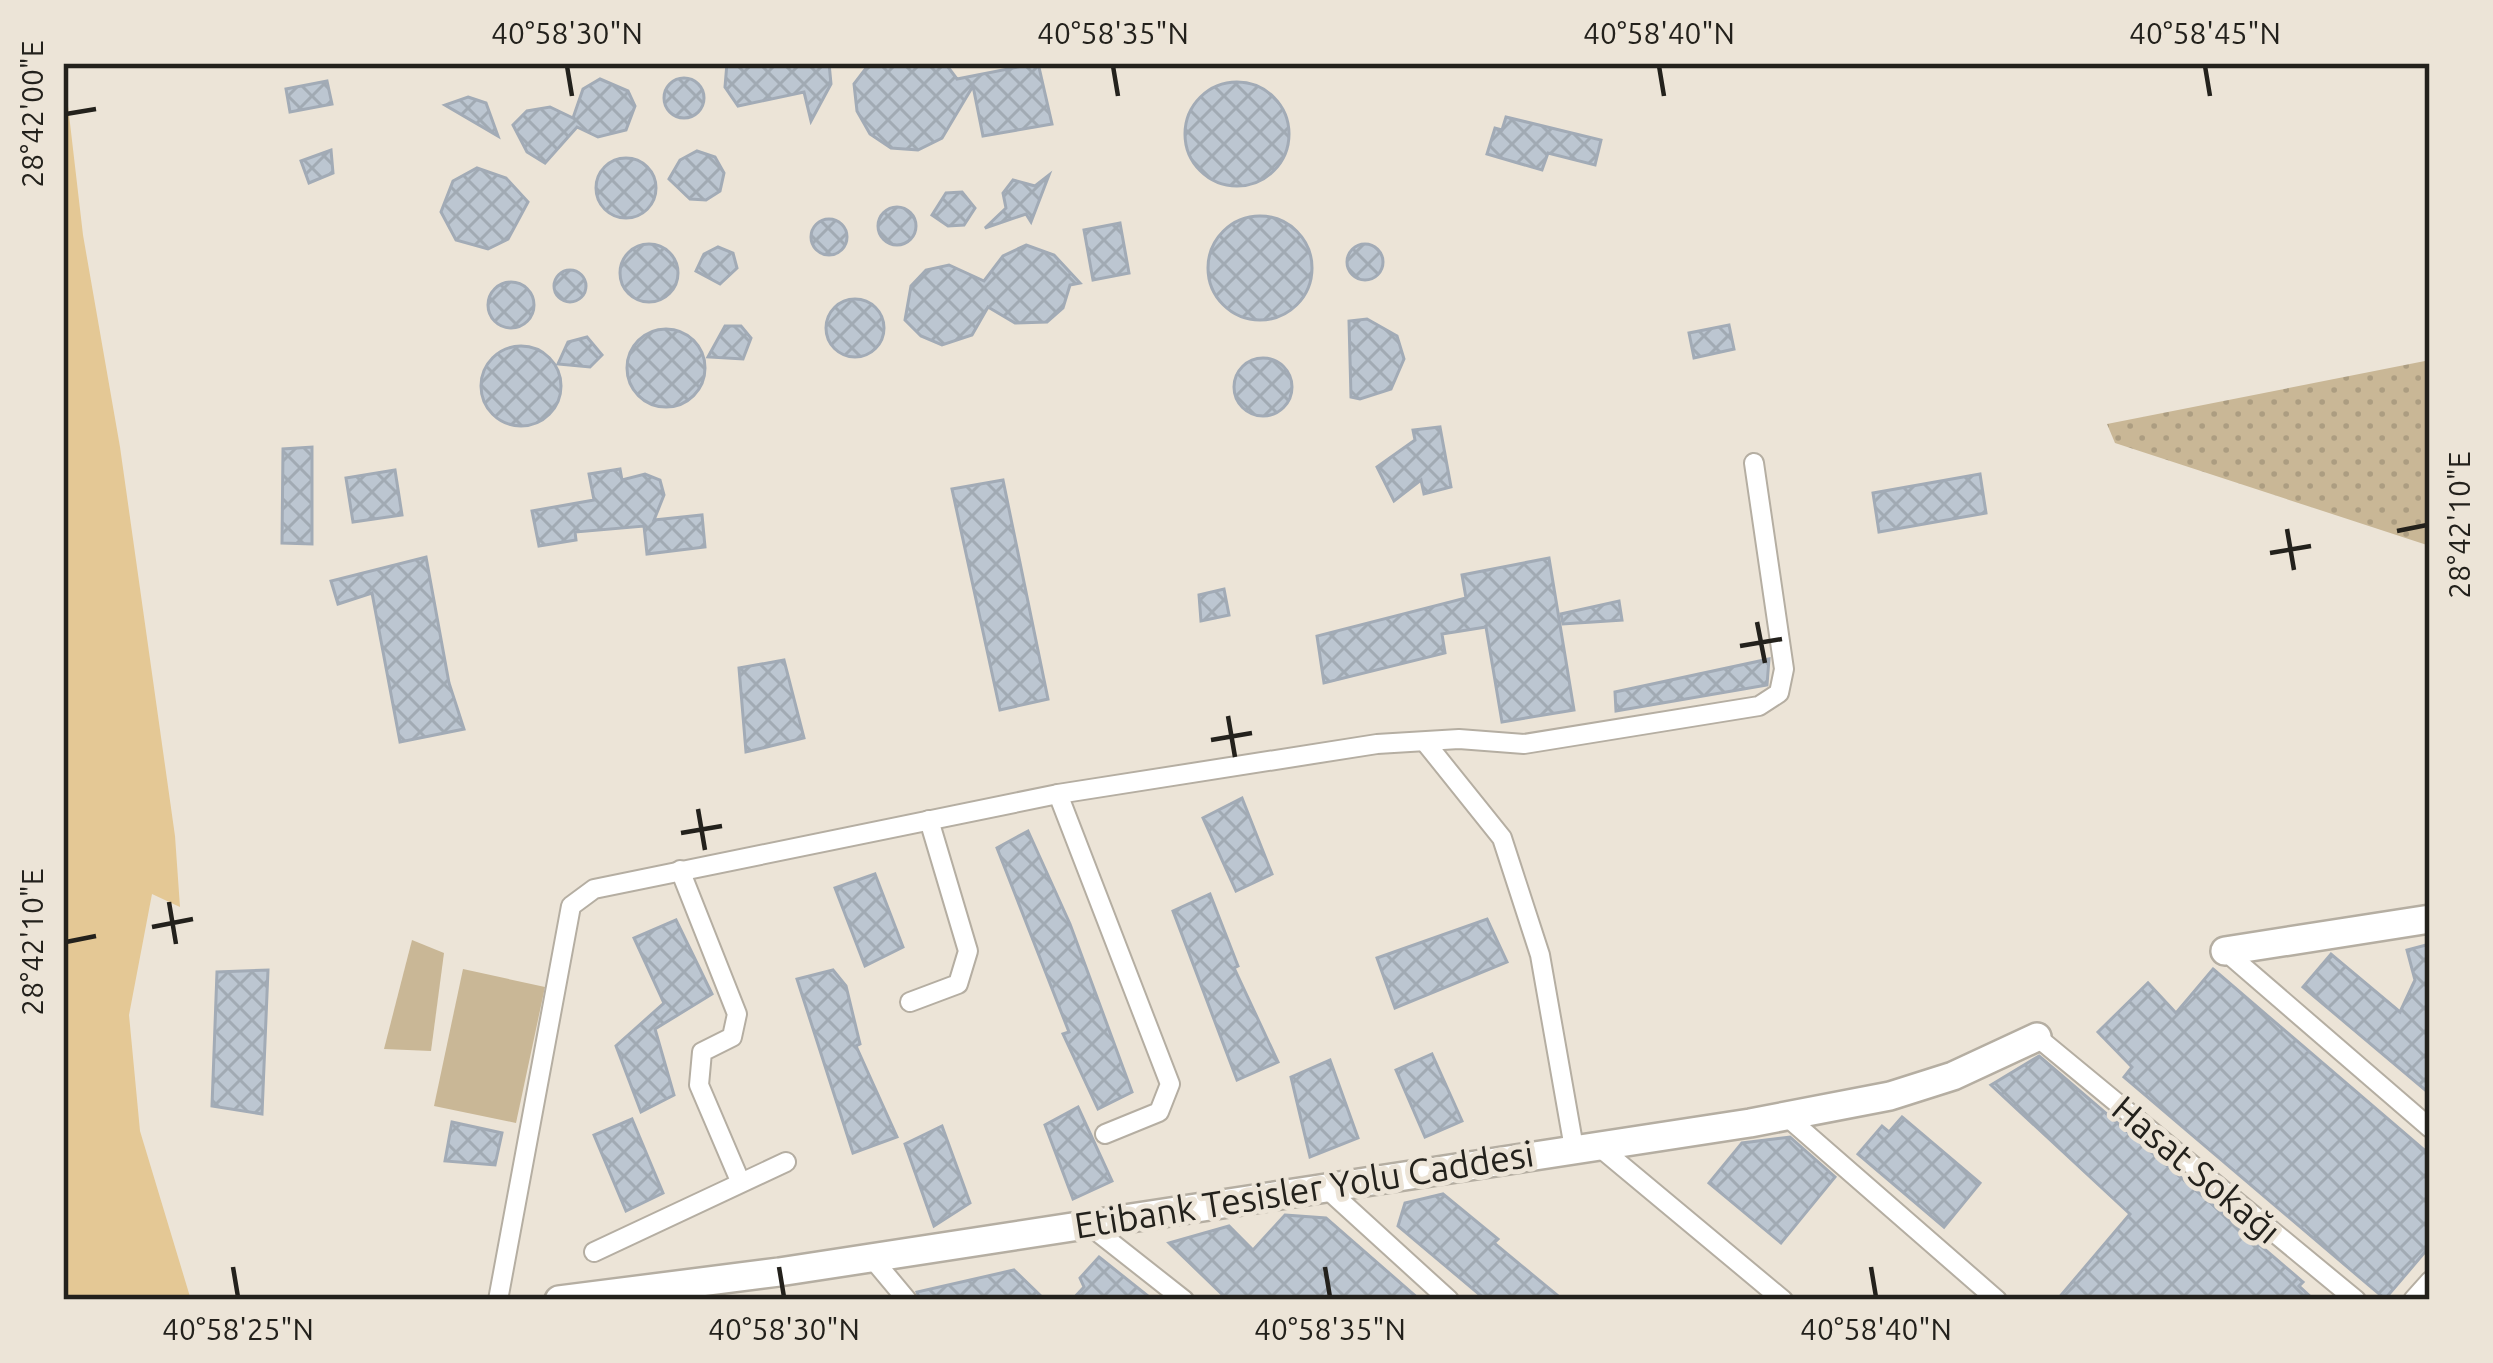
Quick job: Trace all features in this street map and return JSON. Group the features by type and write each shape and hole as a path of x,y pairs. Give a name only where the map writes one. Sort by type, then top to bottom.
{"street":[{"path":"498,1300 571,906 594,889 1058,794 1424,742 1524,744 1580,737 1759,706 1779,693 1784,669 1754,463"},
{"path":"1424,742 1502,838 1540,955 1586,1147 1783,1300"},
{"path":"1058,794 1170,1084 1159,1112 1106,1134"},
{"path":"910,1002 958,984 968,951 929,820"},
{"path":"680,870 737,1014 732,1037 702,1052 699,1084 740,1181"},
{"path":"2224,951 2430,919"},
{"path":"2224,951 2430,1128"},
{"name":"Etibank Tesisler Yolu Caddesi","path":"560,1300 872,1257 1786,1116 1932,1083 2037,1037"},
{"name":"Hasat Sokağı","path":"2037,1037 2356,1300"},
{"path":"1786,1116 1997,1300"},
{"path":"594,1252 785,1162"},
{"path":"1325,1187 1449,1300"},
{"path":"1085,1222 1184,1300"},
{"path":"872,1257 907,1300"},
{"path":"2414,1300 2430,1281"}],"shaded area":[{"path":"63,63 83,235 120,447 175,836 180,907 152,894 129,1015 140,1131 191,1300 63,1300"},
{"path":"2430,360 2430,546 2115,443 2107,424"},
{"path":"412,940 444,953 431,1051 384,1049"},
{"path":"463,969 545,987 516,1123 434,1106"}],"building":[{"path":"727,63 829,63 831,84 811,121 804,92 738,106 725,87"},
{"path":"870,63 945,63 957,79 1038,63 1052,124 983,136 973,86 942,138 918,150 891,148 870,134 857,111 854,84"},
{"path":"684,78 698,84 704,98 698,112 684,118 670,112 664,98 670,84"},
{"path":"600,79 628,91 635,106 626,130 598,137 577,127 545,163 527,152 513,125 527,111 550,107 573,118 583,89"},
{"path":"327,81 332,104 290,112 286,89"},
{"path":"1237,82 1257,86 1274,97 1285,114 1289,134 1285,154 1274,171 1257,182 1237,186 1217,182 1200,171 1189,154 1185,134 1189,114 1200,97 1217,86"},
{"path":"468,97 486,103 498,136 445,105"},
{"path":"1506,117 1601,140 1595,165 1548,153 1542,170 1487,154 1495,128 1502,130"},
{"path":"331,150 333,173 309,183 301,161"},
{"path":"697,151 715,157 724,173 720,191 706,200 690,199 669,179 680,160"},
{"path":"626,158 647,167 656,188 647,209 626,218 605,209 596,188 605,167"},
{"path":"477,168 506,178 528,202 508,239 488,249 456,240 441,212 453,181"},
{"path":"1049,175 1031,222 1026,214 985,228 1006,208 1003,193 1013,180 1035,186"},
{"path":"962,192 975,208 964,225 948,226 932,215 946,193"},
{"path":"897,207 910,213 916,226 910,239 897,245 884,239 878,226 884,213"},
{"path":"1260,216 1280,220 1297,231 1308,248 1312,268 1308,288 1297,305 1280,316 1260,320 1240,316 1223,305 1212,288 1208,268 1212,248 1223,231 1240,220"},
{"path":"829,219 842,224 847,237 842,250 829,255 816,250 811,237 816,224"},
{"path":"1120,223 1129,273 1093,280 1084,230"},
{"path":"649,244 670,252 678,273 670,294 649,302 628,294 620,273 628,252"},
{"path":"1365,244 1378,249 1383,262 1378,275 1365,280 1352,275 1347,262 1352,249"},
{"path":"1026,245 1054,255 1080,283 1070,285 1063,308 1047,322 1015,323 988,307 972,335 942,345 921,336 905,320 911,286 926,270 949,265 984,281 1003,256"},
{"path":"718,247 733,253 737,268 720,284 696,271 704,254"},
{"path":"570,270 582,274 586,286 582,298 570,302 558,298 554,286 558,274"},
{"path":"511,282 527,289 534,305 527,321 511,328 495,321 488,305 495,289"},
{"path":"855,299 876,307 884,328 876,349 855,357 834,349 826,328 834,307"},
{"path":"1367,319 1397,336 1404,359 1391,389 1360,399 1351,397 1349,321"},
{"path":"1729,325 1734,349 1694,358 1689,333"},
{"path":"725,326 741,326 751,338 743,359 708,357"},
{"path":"666,329 693,341 705,368 693,395 666,407 639,395 627,368 639,341"},
{"path":"587,337 602,355 590,367 558,364 568,342"},
{"path":"521,346 549,358 561,386 549,414 521,426 493,414 481,386 493,358"},
{"path":"1263,358 1284,366 1292,387 1284,408 1263,416 1242,408 1234,387 1242,366"},
{"path":"1440,427 1451,487 1424,494 1421,480 1394,501 1377,467 1415,440 1413,430"},
{"path":"312,447 312,544 282,543 283,449"},
{"path":"620,469 622,480 645,474 660,480 664,495 654,520 702,515 705,547 647,554 644,526 575,532 576,540 539,546 532,511 594,500 589,474"},
{"path":"395,470 402,515 353,522 346,478"},
{"path":"1980,474 1986,513 1879,532 1873,493"},
{"path":"1003,480 1048,699 1000,710 952,489"},
{"path":"426,557 449,683 464,729 400,742 372,593 338,604 331,581"},
{"path":"1549,558 1574,710 1502,722 1486,627 1442,634 1445,653 1324,683 1317,636 1466,598 1462,575"},
{"path":"1224,589 1229,615 1201,621 1199,595"},
{"path":"1619,601 1622,620 1563,624 1561,614"},
{"path":"1769,659 1767,685 1616,711 1615,692"},
{"path":"784,660 804,738 746,752 739,668"},
{"path":"1242,798 1272,874 1236,891 1203,818"},
{"path":"1028,831 1070,924 1132,1092 1098,1109 1063,1034 1069,1032 997,848"},
{"path":"875,874 903,947 865,966 835,888"},
{"path":"1210,894 1238,966 1234,968 1278,1062 1237,1080 1173,911"},
{"path":"1487,919 1507,962 1395,1008 1377,958"},
{"path":"676,920 712,994 655,1029 674,1095 641,1112 616,1046 664,1003 634,938"},
{"path":"2430,944 2430,1094 2303,987 2331,954 2400,1012 2415,980 2407,950"},
{"path":"2213,969 2430,1155 2430,1246 2385,1299 2124,1077 2132,1067 2098,1032 2148,983 2176,1013"},
{"path":"268,970 262,1114 212,1106 217,972"},
{"path":"833,970 846,986 860,1044 856,1046 897,1137 853,1153 797,979"},
{"path":"1432,1054 1462,1121 1425,1137 1396,1070"},
{"path":"2039,1056 2303,1282 2299,1286 2314,1300 2057,1300 2130,1214 1991,1085"},
{"path":"1330,1060 1358,1138 1310,1157 1291,1077"},
{"path":"1078,1107 1112,1181 1073,1199 1045,1125"},
{"path":"1902,1117 1980,1183 1944,1227 1858,1154 1882,1126 1889,1132"},
{"path":"632,1119 663,1193 626,1211 594,1135"},
{"path":"452,1122 502,1133 495,1165 445,1161"},
{"path":"942,1126 970,1203 934,1226 905,1144"},
{"path":"1790,1137 1835,1177 1781,1243 1709,1183 1742,1143"},
{"path":"1443,1194 1563,1300 1486,1300 1398,1226 1405,1203"},
{"path":"1285,1215 1326,1218 1420,1300 1228,1300 1169,1243 1229,1226 1253,1250"},
{"path":"1099,1257 1153,1300 1072,1300 1084,1287 1080,1278"},
{"path":"1014,1270 1045,1300 920,1300 917,1292"}]}
